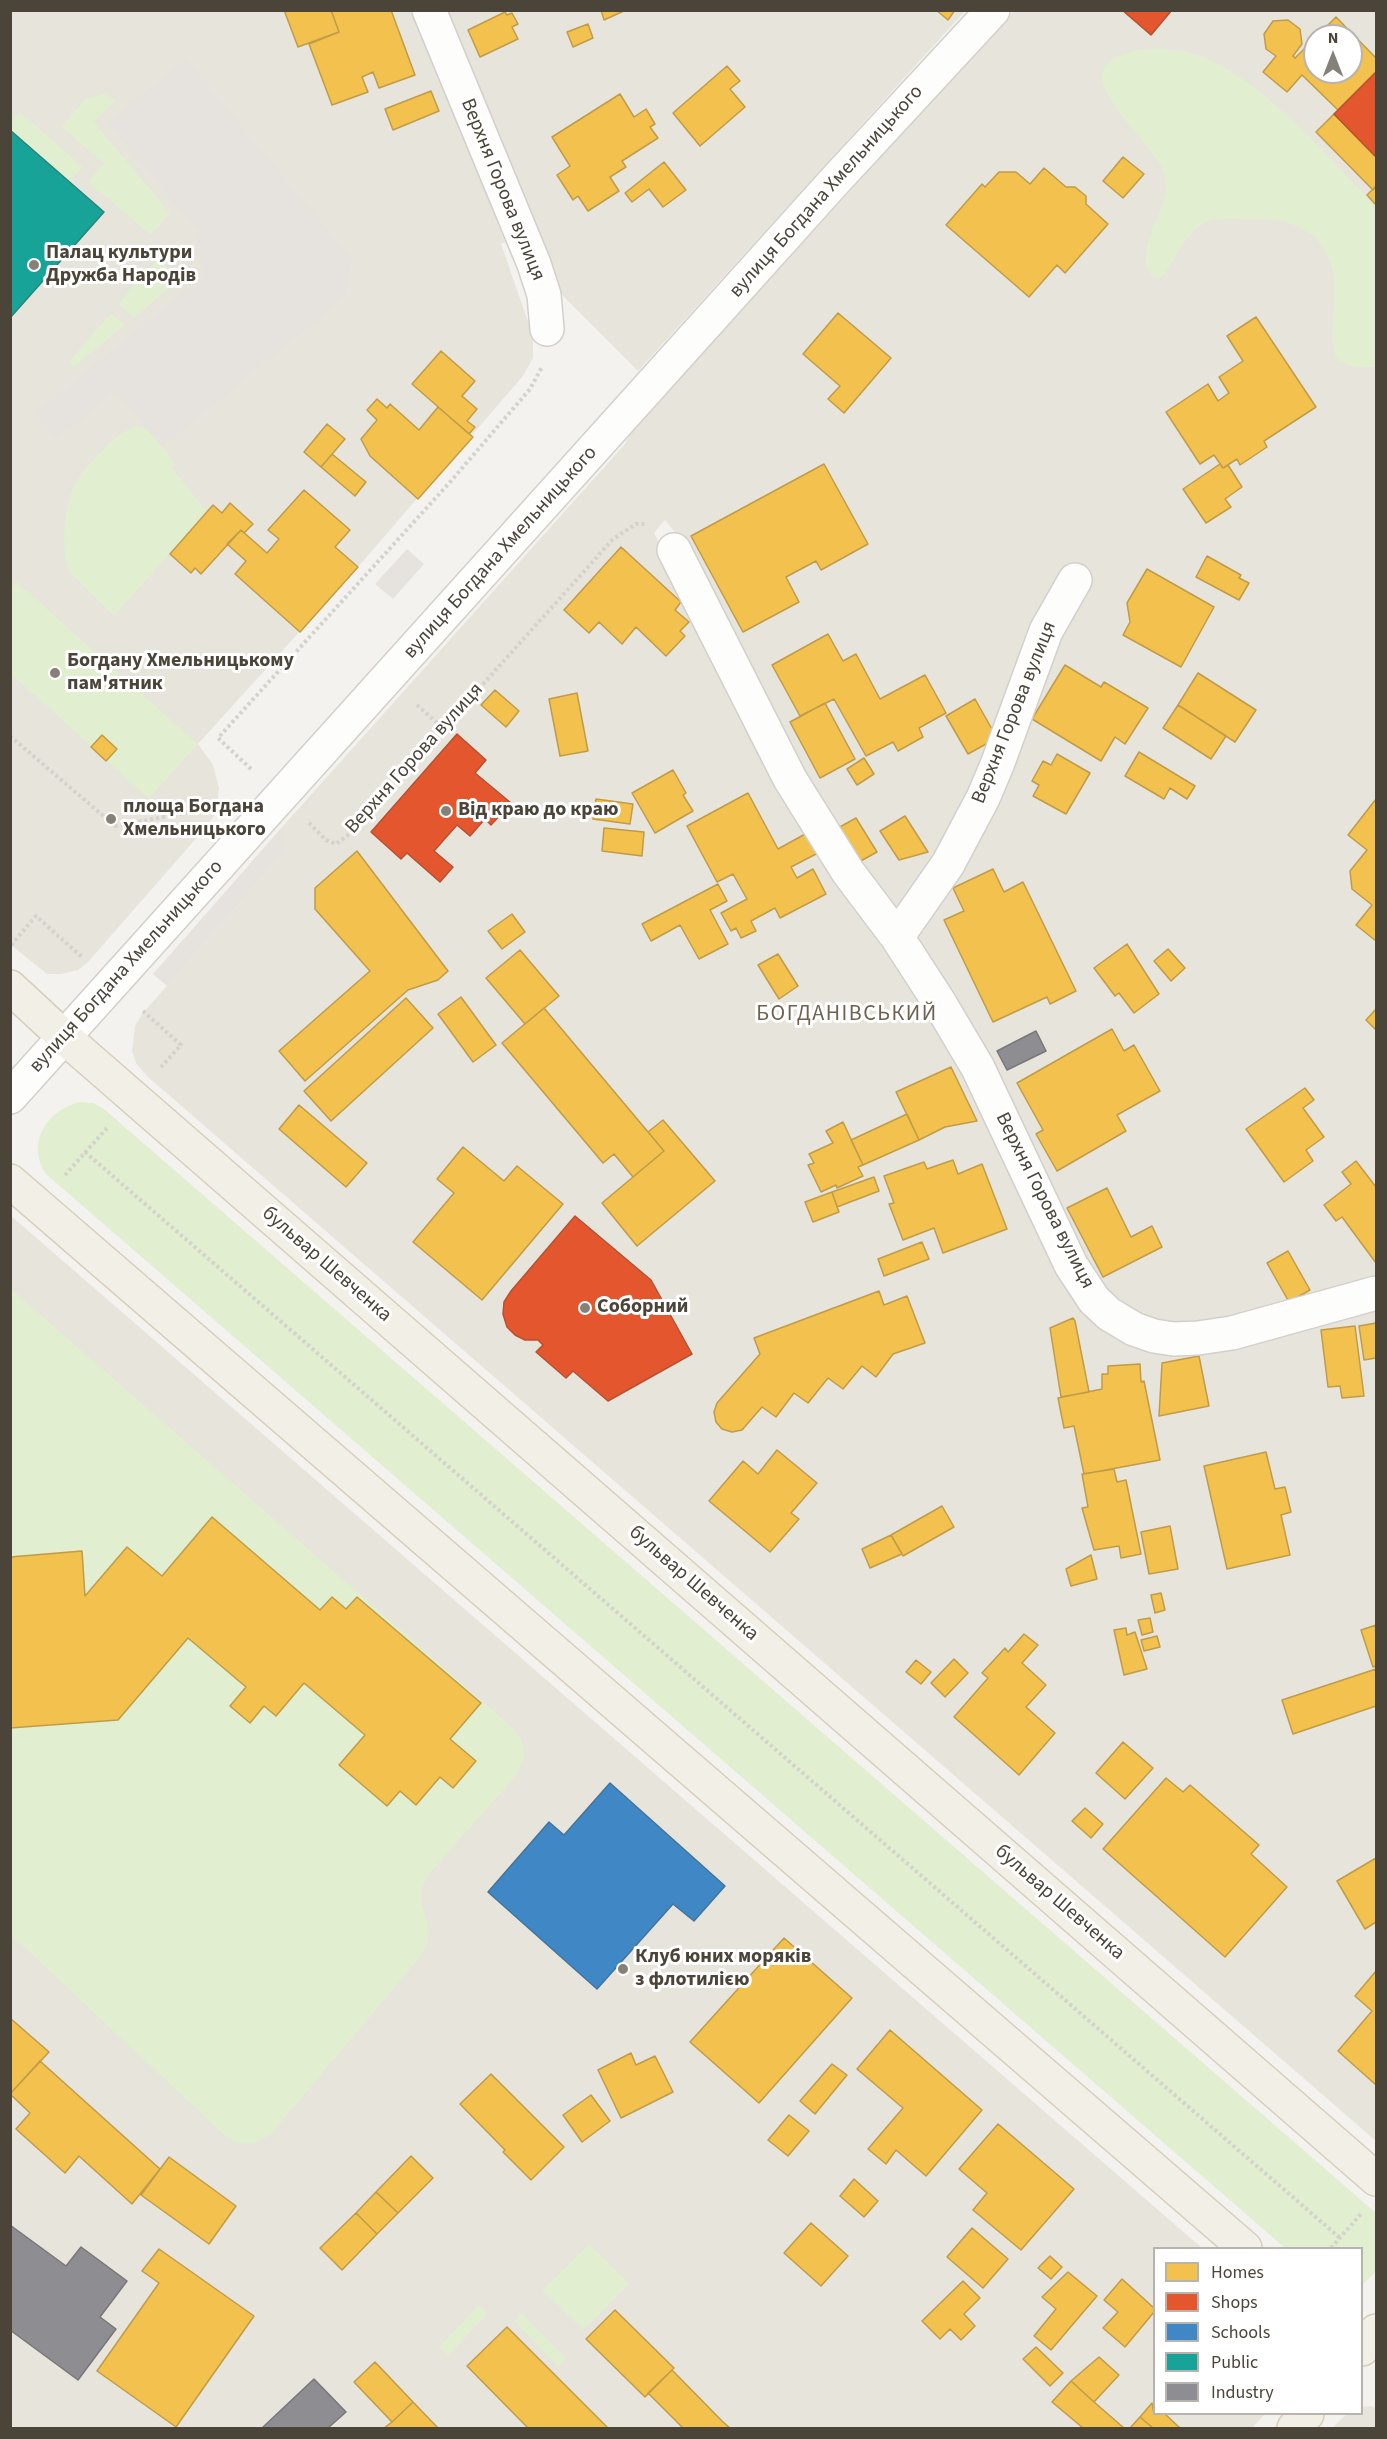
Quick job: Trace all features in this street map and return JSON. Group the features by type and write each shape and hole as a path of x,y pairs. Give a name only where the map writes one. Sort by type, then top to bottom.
{"main road":[{"name":"бульвар Шевченка","path":"10,987 1372,2193"},
{"path":"10,1181 1244,2247"},
{"path":"1363,2348 1377,2331"},
{"path":"1363,2350 1377,2362"},
{"path":"1294,2428 1306,2415"}],"street":[{"name":"Верхня Горова вулиця","path":"429,10 534,264 544,296 547,329"},
{"name":"вулиця Богдана Хмельницького","path":"10,1097 832,184 993,10"},
{"name":"Верхня Горова вулиця","path":"674,550 790,779 848,872 897,937 978,1068 1071,1265 1095,1300 1109,1314 1134,1329 1154,1336 1174,1339 1198,1338 1275,1323 1377,1293"},
{"name":"Верхня Горова вулиця","path":"897,937 948,864 983,798 1046,631 1075,580"}],"path":[{"name":"Верхня Горова вулиця","path":"547,329 547,344 542,367 522,399 451,482 218,738 286,791 326,840 336,844 347,836 613,539 636,524 651,524 660,526 674,550"},
{"path":"419,708 442,728"},
{"path":"10,736 115,826 286,791"},
{"path":"11,945 36,916 88,962"},
{"path":"143,1011 181,1045 155,1074"},
{"path":"63,1177 108,1126"},
{"path":"85,1152 1340,2238"},
{"path":"1331,2247 1372,2193"}],"shaded area":[{"path":"11,11 411,11 505,242 501,244 533,336 533,358 523,376 358,567 198,744 213,765 219,788 216,813 207,826 88,962 78,970 61,974 47,974 11,945"},
{"path":"439,11 965,11 638,371 564,297 554,283"},
{"path":"1014,11 1376,11 1376,1278 1234,1322 1154,1325 1099,1293 849,863 678,536 665,520 654,533 784,785 883,948 973,1088 1088,1314 1098,1327 1135,1346 1376,1310 1376,2141 148,1077 136,1063 132,1051 135,1026 142,1014 283,854 283,826 625,444 630,433"},
{"path":"186,59 352,260 346,296 162,447 116,391 57,439 36,413 202,277 196,229 108,123"},
{"path":"407,549 424,564 393,599 375,584"},
{"path":"283,826 284,853 167,986 153,974"},
{"path":"10,1215 1201,2247 1153,2247 1153,2415 1264,2415 1252,2428 11,2428"},
{"path":"1363,2407 1376,2408 1376,2428 1332,2428 1346,2415 1363,2415"}],"green space":[{"path":"1166,49 1187,52 1218,64 1243,79 1268,98 1315,142 1376,207 1376,367 1345,364 1337,358 1333,341 1333,271 1328,255 1320,243 1298,227 1285,222 1255,218 1221,219 1207,222 1196,229 1185,241 1161,278 1153,277 1147,268 1147,246 1164,198 1165,178 1160,164 1110,99 1102,80 1105,67 1109,62 1138,50"},
{"path":"104,94 115,99 115,102 94,122 170,213 151,235 88,182 104,163 61,127 84,100"},
{"path":"20,112 83,167 70,181 11,130 11,123"},
{"path":"157,259 180,279 134,318 118,304"},
{"path":"111,313 125,325 73,368 69,361"},
{"path":"138,426 144,428 159,442 176,464 172,468 207,512 114,616 70,573 65,555 65,519 73,488 84,471 111,442 130,428"},
{"path":"17,582 198,744 149,799 11,674 10,589"},
{"path":"80,1102 93,1103 104,1109 1376,2213 1376,2271 1363,2284 1363,2247 1284,2247 47,1175 38,1152 42,1130 57,1113"},
{"path":"10,1288 514,1729 523,1746 524,1757 516,1776 429,1874 423,1886 422,1896 428,1933 422,1955 272,2133 254,2143 237,2142 224,2135 11,1935"},
{"path":"589,2244 629,2284 583,2330 542,2290"},
{"path":"478,2305 488,2314 448,2356 439,2347"},
{"path":"522,2313 566,2358 558,2367 514,2321"}],"building: Homes":[{"path":"284,10 331,10 339,32 298,47"},
{"path":"331,10 391,10 415,75 379,88 373,72 362,77 368,92 332,105 309,44 339,32"},
{"path":"601,10 626,10 604,20"},
{"path":"936,10 955,10 948,20"},
{"path":"505,12 507,15 512,13 518,24 512,27 518,39 480,57 468,30"},
{"path":"1336,17 1343,24 1329,24"},
{"path":"1288,20 1300,29 1302,44 1293,56 1295,58 1303,50 1303,76 1287,92 1263,72 1276,56 1266,49 1264,34 1273,21"},
{"path":"588,24 593,38 573,47 567,32"},
{"path":"1363,45 1376,58 1376,72 1338,110 1311,84 1363,84"},
{"path":"727,66 740,81 730,89 745,107 700,146 673,113"},
{"path":"431,91 439,111 393,130 385,109"},
{"path":"620,94 634,117 646,109 655,124 650,127 658,138 622,161 626,167 610,177 619,191 588,211 578,196 573,200 557,175 570,166 552,137"},
{"path":"1334,114 1376,157 1376,186 1373,190 1316,132"},
{"path":"1123,157 1144,174 1123,198 1103,181"},
{"path":"664,162 686,190 663,207 649,189 632,202 625,193"},
{"path":"1044,168 1066,187 1075,187 1086,196 1086,204 1108,224 1065,273 1057,265 1029,297 946,225 982,184 985,187 999,172 1016,172 1030,184"},
{"path":"1376,186 1376,205 1367,195"},
{"path":"838,313 891,358 844,413 828,399 840,386 803,354"},
{"path":"1256,317 1316,407 1264,441 1267,447 1240,465 1237,459 1223,468 1214,455 1200,464 1166,412 1208,384 1218,401 1229,393 1219,377 1243,361 1227,336"},
{"path":"441,351 475,381 462,396 477,409 467,421 475,427 469,434 412,384"},
{"path":"377,399 387,408 390,404 419,430 438,407 473,437 418,499 370,456 361,439 377,420 367,410"},
{"path":"327,424 345,439 321,467 304,452"},
{"path":"332,454 366,482 355,496 321,467"},
{"path":"824,464 868,544 821,570 816,561 786,577 799,602 743,632 691,536"},
{"path":"1220,464 1223,468 1228,465 1242,487 1225,499 1231,507 1206,523 1183,489"},
{"path":"304,490 350,530 335,547 358,567 300,632 235,574 246,561 227,544 241,530 267,553 279,539 268,530"},
{"path":"230,503 253,524 244,533 241,530 201,574 195,568 191,573 170,554 213,505 222,513"},
{"path":"621,547 681,602 675,610 689,622 680,631 685,636 666,656 636,627 622,644 599,622 589,633 564,610"},
{"path":"1207,556 1241,575 1239,578 1249,583 1239,600 1196,577"},
{"path":"1147,569 1214,607 1181,667 1123,635 1130,622 1127,603"},
{"path":"828,634 843,661 856,654 880,699 925,675 946,713 919,728 923,737 898,751 893,742 866,756 834,699 800,716 772,665"},
{"path":"1065,665 1101,687 1104,682 1148,708 1125,744 1115,737 1101,761 1032,719"},
{"path":"1198,673 1256,710 1235,742 1178,705"},
{"path":"495,690 519,711 506,727 481,705"},
{"path":"577,693 588,751 560,756 549,699"},
{"path":"975,699 997,738 968,754 946,716"},
{"path":"825,703 855,759 820,778 790,722"},
{"path":"1178,705 1226,736 1211,759 1163,728"},
{"path":"102,735 117,749 106,761 91,747"},
{"path":"1139,752 1195,786 1187,799 1170,788 1164,799 1125,776"},
{"path":"1057,754 1090,773 1066,814 1033,796 1039,785 1032,781 1043,761 1051,765"},
{"path":"864,758 874,774 857,785 847,769"},
{"path":"673,770 686,793 683,795 693,811 655,833 632,793"},
{"path":"748,793 778,849 807,833 818,853 791,867 797,878 813,869 826,894 780,918 775,908 751,921 756,931 741,938 736,928 731,931 721,913 747,899 733,874 717,882 687,826"},
{"path":"596,799 633,804 630,824 593,819"},
{"path":"1376,799 1376,941 1356,925 1372,905 1352,889 1350,871 1367,850 1348,835"},
{"path":"905,816 928,852 899,860 880,831"},
{"path":"856,818 877,852 859,862 838,828"},
{"path":"604,828 644,832 642,856 602,851"},
{"path":"357,851 448,971 438,980 408,990 305,1081 279,1051 370,971 315,909 315,888"},
{"path":"993,869 1004,892 1023,882 1076,991 1050,1004 1047,997 993,1022 944,920 964,911 953,888"},
{"path":"718,884 727,901 710,910 728,944 699,959 680,925 651,941 642,924"},
{"path":"512,914 525,932 502,949 488,931"},
{"path":"1127,944 1159,994 1134,1013 1119,993 1115,996 1094,968"},
{"path":"1168,949 1185,968 1171,981 1154,961"},
{"path":"520,950 559,996 525,1024 486,978"},
{"path":"778,954 798,986 779,999 758,965"},
{"path":"461,997 496,1045 473,1062 438,1014"},
{"path":"406,998 433,1028 331,1121 304,1091"},
{"path":"544,1008 664,1151 633,1177 614,1154 603,1163 502,1043"},
{"path":"1376,1009 1376,1030 1366,1020"},
{"path":"1112,1029 1124,1051 1134,1045 1160,1091 1117,1115 1126,1131 1057,1171 1036,1134 1043,1130 1017,1083"},
{"path":"951,1067 977,1121 945,1127 919,1140 896,1092"},
{"path":"1305,1088 1314,1100 1303,1108 1324,1137 1306,1150 1313,1161 1284,1182 1246,1129"},
{"path":"299,1105 367,1163 346,1187 279,1129"},
{"path":"907,1114 919,1140 863,1165 851,1140"},
{"path":"663,1120 715,1181 637,1246 602,1203 664,1151 648,1132"},
{"path":"843,1122 863,1165 858,1167 863,1176 837,1188 836,1185 821,1192 808,1165 814,1163 809,1154 833,1143 826,1131"},
{"path":"463,1147 504,1181 517,1166 563,1204 482,1300 413,1242 454,1193 437,1179"},
{"path":"953,1160 958,1174 982,1164 1007,1229 943,1253 934,1228 903,1240 889,1204 894,1203 884,1176 924,1162 927,1169"},
{"path":"1356,1161 1376,1187 1376,1263 1342,1217 1336,1221 1324,1205 1351,1184 1342,1172"},
{"path":"874,1177 879,1191 837,1207 832,1192"},
{"path":"1107,1188 1131,1237 1152,1226 1162,1247 1103,1277 1067,1208"},
{"path":"832,1192 839,1212 813,1222 805,1202"},
{"path":"922,1242 929,1259 884,1276 878,1259"},
{"path":"1288,1251 1310,1290 1289,1302 1267,1263"},
{"path":"879,1291 884,1305 907,1296 925,1343 893,1354 876,1377 862,1366 843,1389 828,1378 808,1403 794,1393 776,1417 762,1407 742,1430 732,1432 722,1429 716,1422 714,1412 717,1403 760,1354 754,1338"},
{"path":"1073,1318 1089,1392 1061,1397 1050,1328"},
{"path":"1376,1323 1376,1358 1364,1360 1359,1326"},
{"path":"1355,1326 1364,1396 1342,1398 1340,1386 1328,1387 1321,1330"},
{"path":"1199,1356 1209,1406 1159,1416 1162,1363"},
{"path":"1140,1364 1141,1382 1144,1381 1160,1460 1084,1474 1074,1426 1064,1428 1058,1398 1102,1389 1102,1374 1108,1374 1108,1366"},
{"path":"777,1450 817,1483 791,1513 799,1519 770,1552 709,1501 743,1461 758,1474"},
{"path":"1266,1452 1275,1489 1285,1487 1291,1512 1281,1515 1290,1555 1227,1569 1204,1466"},
{"path":"1114,1469 1117,1482 1126,1480 1141,1554 1121,1558 1119,1546 1094,1550 1082,1508 1088,1507 1082,1474"},
{"path":"942,1506 954,1527 903,1556 891,1535"},
{"path":"212,1517 320,1610 332,1597 346,1609 357,1597 481,1703 450,1739 476,1761 453,1788 440,1777 416,1805 400,1791 387,1806 339,1765 365,1735 304,1683 276,1716 264,1706 250,1723 230,1706 246,1687 188,1638 118,1720 10,1728 10,1557 82,1551 85,1596 127,1547 162,1576"},
{"path":"1170,1526 1178,1569 1149,1574 1141,1532"},
{"path":"891,1535 902,1554 870,1568 862,1549"},
{"path":"1091,1555 1097,1579 1071,1586 1066,1569"},
{"path":"1161,1593 1165,1610 1155,1613 1151,1595"},
{"path":"1150,1618 1153,1632 1142,1635 1138,1620"},
{"path":"1376,1625 1376,1666 1373,1667 1361,1630"},
{"path":"1126,1628 1127,1635 1135,1632 1147,1669 1124,1675 1114,1630"},
{"path":"1024,1634 1038,1645 1022,1663 1046,1685 1026,1707 1055,1733 1019,1775 954,1717 988,1678 982,1673 1005,1648 1008,1652"},
{"path":"1157,1636 1160,1647 1144,1651 1141,1640"},
{"path":"954,1659 968,1673 945,1697 931,1683"},
{"path":"916,1660 931,1672 921,1684 906,1672"},
{"path":"1376,1669 1376,1706 1293,1734 1282,1700"},
{"path":"1123,1742 1153,1768 1125,1799 1096,1773"},
{"path":"1166,1778 1183,1792 1190,1785 1259,1845 1251,1854 1287,1887 1225,1957 1103,1849"},
{"path":"1085,1808 1103,1824 1091,1838 1072,1821"},
{"path":"1376,1858 1376,1922 1365,1929 1337,1881"},
{"path":"784,1938 852,1998 759,2103 690,2042"},
{"path":"1376,1971 1376,2085 1338,2051 1372,2011 1355,1996"},
{"path":"10,2018 49,2052 10,2094"},
{"path":"890,2030 982,2110 926,2176 896,2150 886,2164 868,2149 903,2108 857,2069"},
{"path":"631,2053 636,2065 655,2056 673,2092 621,2118 598,2070"},
{"path":"40,2061 160,2169 132,2204 79,2156 65,2173 16,2129 30,2113 10,2094"},
{"path":"832,2064 847,2075 815,2114 800,2101"},
{"path":"491,2074 564,2147 531,2180 460,2104"},
{"path":"591,2095 610,2121 582,2142 563,2115"},
{"path":"789,2115 809,2131 788,2156 768,2140"},
{"path":"998,2124 1074,2189 1021,2250 973,2210 987,2193 959,2169"},
{"path":"411,2156 433,2178 398,2213 376,2192"},
{"path":"169,2157 236,2206 209,2244 141,2195"},
{"path":"854,2179 878,2201 864,2217 840,2196"},
{"path":"376,2192 398,2213 377,2234 356,2213"},
{"path":"356,2213 377,2234 342,2270 320,2248"},
{"path":"811,2223 848,2256 821,2286 784,2253"},
{"path":"972,2228 1008,2259 983,2288 947,2257"},
{"path":"159,2249 254,2316 176,2427 97,2371 159,2283 142,2271"},
{"path":"1050,2256 1062,2267 1051,2279 1038,2268"},
{"path":"1068,2272 1097,2296 1051,2350 1034,2336 1056,2309 1042,2297"},
{"path":"1122,2279 1153,2307 1153,2313 1125,2347 1103,2328 1118,2312 1104,2300"},
{"path":"963,2281 980,2298 964,2314 975,2326 961,2340 950,2329 940,2339 922,2321"},
{"path":"615,2310 674,2368 645,2397 586,2339"},
{"path":"507,2327 608,2428 528,2428 467,2366"},
{"path":"1036,2347 1063,2373 1050,2386 1023,2359"},
{"path":"1099,2357 1119,2375 1094,2402 1071,2381"},
{"path":"375,2362 413,2402 392,2422 354,2382"},
{"path":"672,2370 730,2428 683,2428 648,2393"},
{"path":"1071,2381 1124,2428 1083,2428 1052,2402"},
{"path":"413,2402 438,2428 384,2428 392,2422"},
{"path":"1152,2403 1153,2415 1166,2415 1180,2428 1153,2428 1140,2417"},
{"path":"1140,2417 1153,2428 1130,2428"}],"building: Shops":[{"path":"1122,10 1172,10 1151,35"},
{"path":"1376,72 1376,157 1334,114"},
{"name":"Від краю до краю","path":"457,734 486,760 475,773 511,803 491,825 485,819 470,836 457,825 434,851 453,867 440,882 407,853 401,859 371,832"},
{"name":"Соборний","path":"575,1216 651,1280 692,1354 608,1401 573,1371 566,1378 536,1352 543,1345 538,1340 525,1340 515,1335 507,1327 503,1314 504,1302 511,1291"}],"building: Schools":[{"path":"610,1783 725,1886 694,1921 673,1904 597,1989 488,1892 549,1822 564,1835"}],"building: Public":[{"name":"Палац культури Дружба Народів","path":"10,130 104,212 10,318"}],"building: Industry":[{"path":"1036,1031 1046,1051 1007,1070 997,1051"},
{"path":"10,2225 66,2266 81,2247 127,2281 100,2317 116,2329 78,2380 10,2330"},
{"path":"314,2379 346,2412 328,2428 262,2428"}],"place":[{"name":"Палац культури Дружба Народів","path":"34,265"},
{"name":"Богдану Хмельницькому пам'ятник","path":"55,673"},
{"name":"Від краю до краю","path":"446,811"},
{"name":"площа Богдана Хмельницького","path":"111,819"},
{"name":"Соборний","path":"585,1308"},
{"name":"Клуб юних моряків з флотилією","path":"623,1969"}],"district":[{"name":"БОГДАНІВСЬКИЙ","path":"847,1015"}]}
